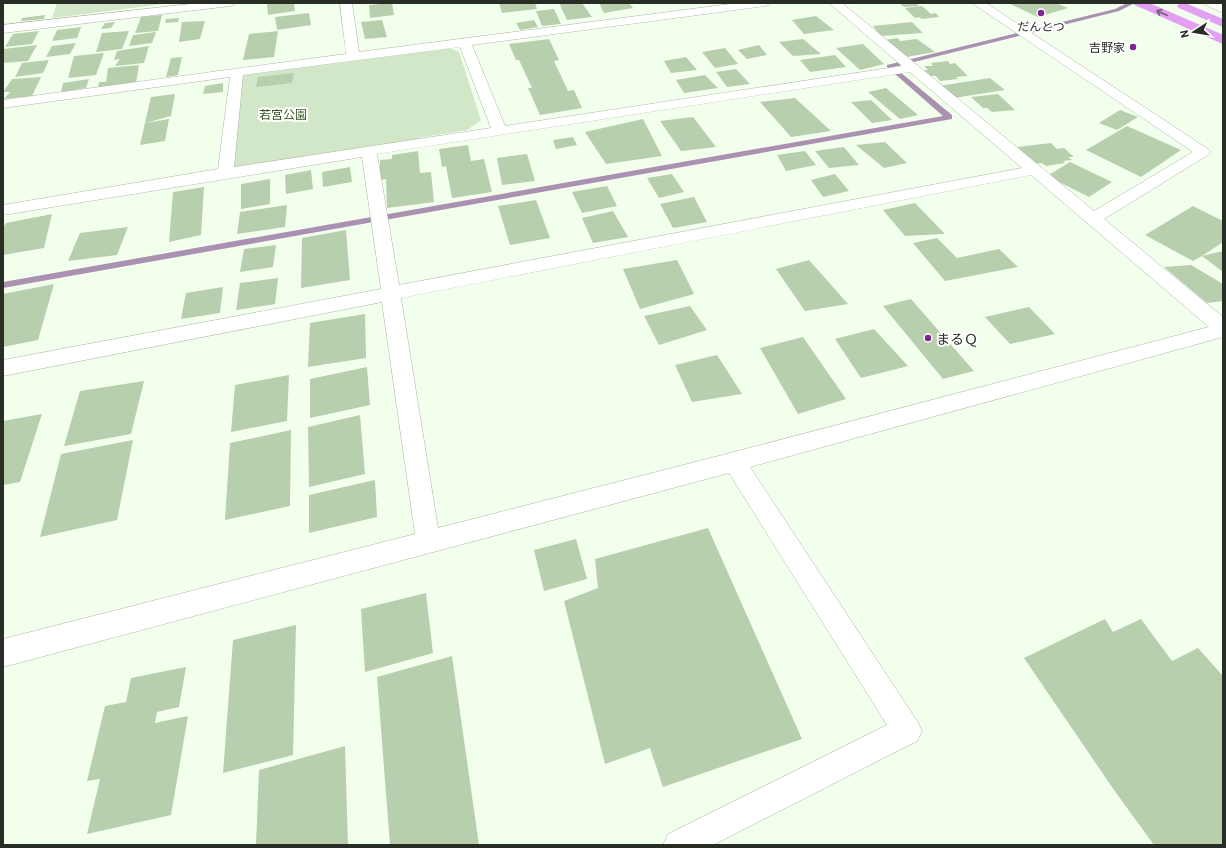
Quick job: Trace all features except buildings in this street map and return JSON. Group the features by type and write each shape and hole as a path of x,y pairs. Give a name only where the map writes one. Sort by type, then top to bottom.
{"highway":[{"path":"1139,3 1223,40"},
{"path":"1176,3 1223,23"}],"street":[{"path":"3,29 230,3"},
{"path":"346,3 353,57"},
{"path":"3,104 765,3"},
{"path":"835,3 1223,329"},
{"path":"978,3 1203,152 1093,219"},
{"path":"1210,3 1223,9"},
{"path":"465,42 500,131"},
{"path":"3,210 225,173 912,68"},
{"path":"225,173 237,72"},
{"path":"369,151 428,541"},
{"path":"3,368 391,292 1034,170"},
{"path":"3,653 734,462 1223,329"},
{"path":"679,845 906,731 734,462"}],"green space":[{"path":"57,3 171,3 52,18"},
{"name":"若宮公園","path":"447,47 459,52 481,120 467,130 418,138 419,144 230,169 240,73"}],"waterway":[{"path":"3,285 949,117 889,66 1117,10 1132,3"}],"place":[{"name":"だんとつ","path":"1041,13"},
{"name":"吉野家","path":"1133,47"},
{"name":"まるＱ","path":"928,338"}]}
